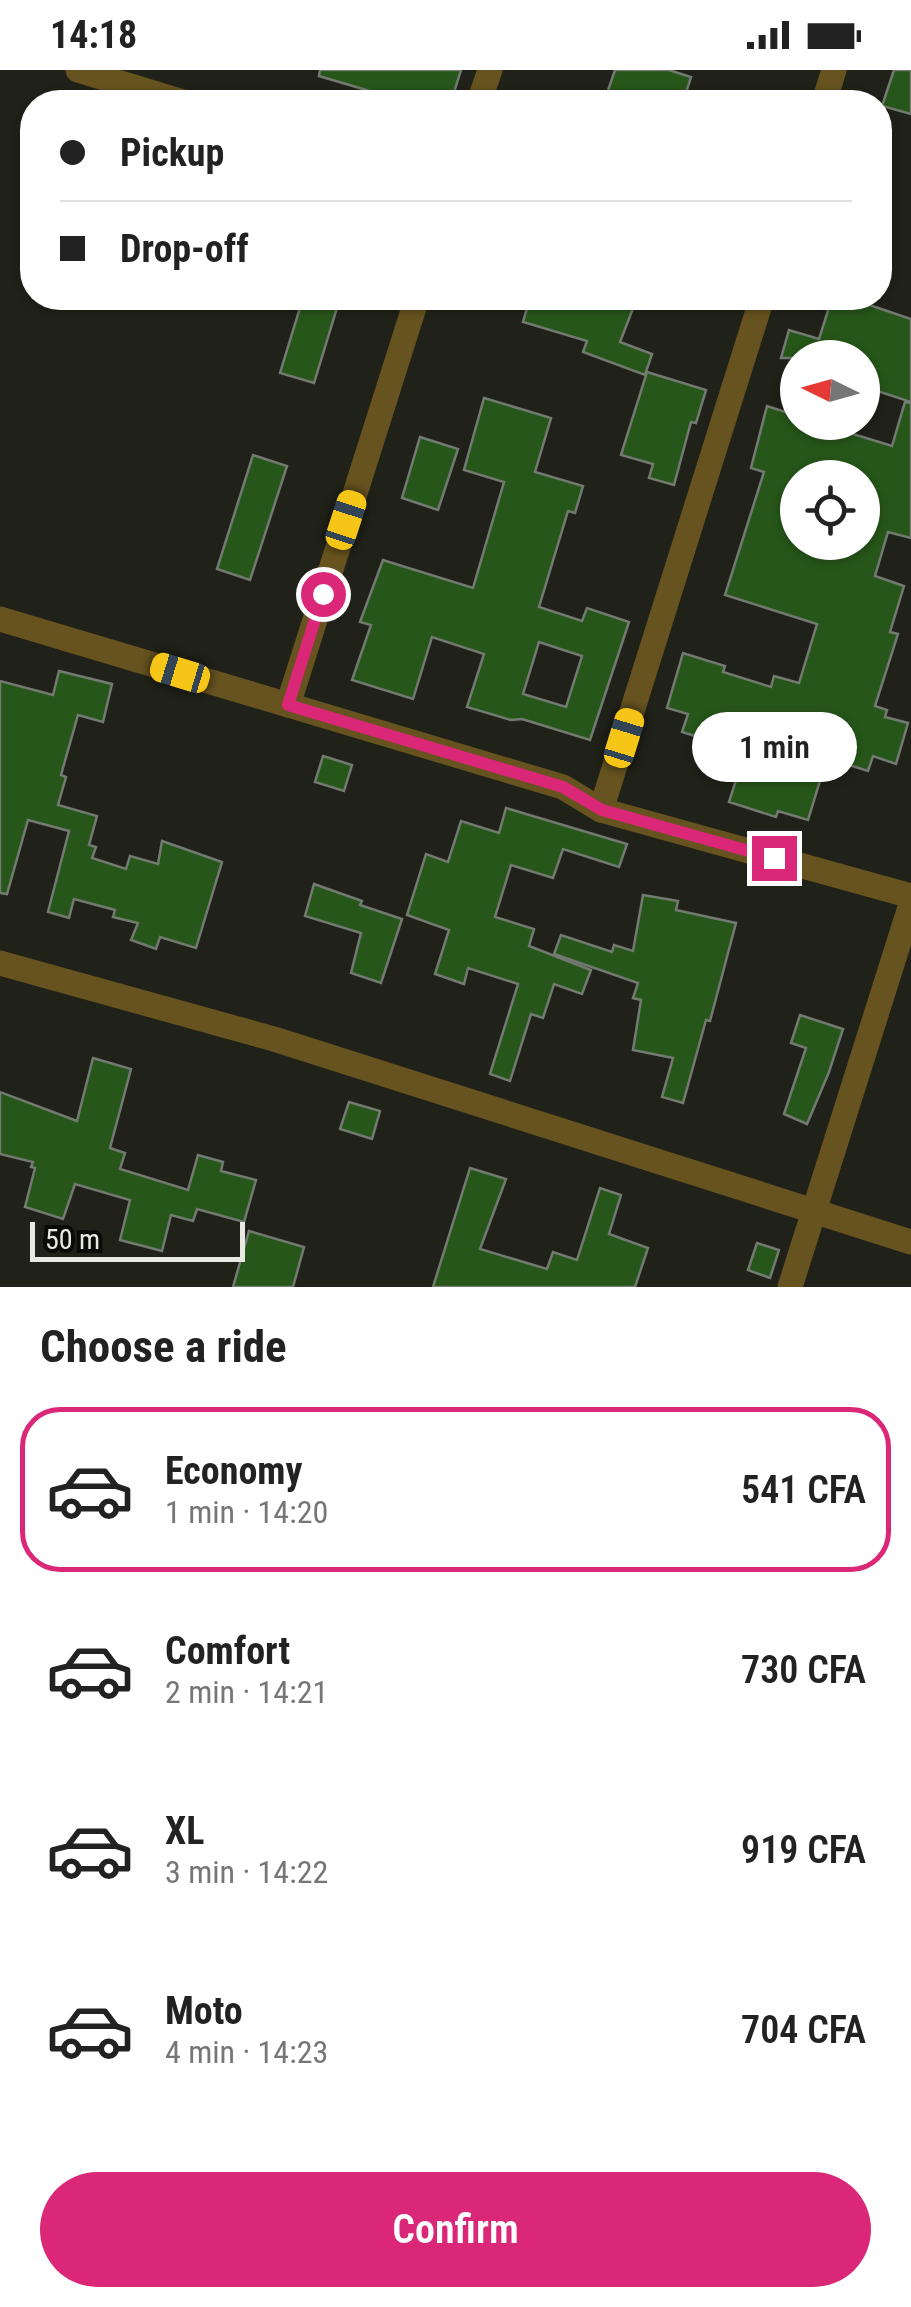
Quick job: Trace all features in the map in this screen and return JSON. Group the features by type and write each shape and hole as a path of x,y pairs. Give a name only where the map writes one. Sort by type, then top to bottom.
{"street":[{"path":"78,70 144,90"},
{"path":"288,705 413,310"},
{"path":"602,810 758,310"},
{"path":"0,620 563,787 602,810 911,896"},
{"path":"790,1287 911,904"},
{"path":"0,963 274,1039 911,1242"}],"building":[{"path":"320,70 461,70 455,90 366,90 319,76"},
{"path":"615,70 669,70 691,77 687,90 608,90"},
{"path":"894,70 911,70 911,114 892,109 892,90 887,90"},
{"path":"299,310 336,310 314,383 280,373"},
{"path":"526,310 632,310 620,342 652,354 645,375 583,352 587,341 523,322"},
{"path":"828,310 884,310 911,319 911,402 880,392 880,340 786,340 789,330 819,339"},
{"path":"647,372 706,390 696,423 691,422 674,485 649,478 653,464 621,455"},
{"path":"484,398 551,418 535,472 583,486 575,513 568,511 539,607 582,621 587,608 629,622 590,740 467,707 484,654 432,637 413,699 352,680 371,625 360,622 383,560 473,588 504,482 464,470","holes":["539,642 582,656 566,707 523,694"]},
{"path":"905,402 911,403 911,538 888,532 880,559 880,460 780,460 780,560 880,560 875,576 904,586 890,632 898,634 875,706 887,710 885,717 908,723 896,764 873,756 868,771 827,758 808,820 778,811 776,817 729,802 745,752 682,732 688,714 667,708 683,653 725,666 723,672 771,687 774,676 799,683 817,624 725,595 764,472 751,468 767,406 780,410 780,440 872,440 892,446"},
{"path":"420,437 458,449 438,510 402,498"},
{"path":"253,455 287,466 250,580 217,569"},
{"path":"59,671 112,684 103,722 78,715 61,775 66,777 58,805 97,816 89,845 96,847 92,858 126,869 130,856 158,864 162,841 222,862 196,948 160,937 156,949 131,940 138,923 113,917 115,910 74,899 69,918 48,912 69,831 28,820 7,894 0,893 0,681 53,695"},
{"path":"323,756 352,765 344,791 315,782"},
{"path":"506,808 627,844 619,867 563,849 553,878 511,865 495,917 534,929 529,946 591,970 582,994 554,984 543,1018 531,1014 510,1081 490,1074 518,984 468,968 464,984 435,974 449,930 407,915 426,854 448,862 461,821 499,833"},
{"path":"314,884 402,919 381,983 351,973 361,933 305,916"},
{"path":"643,895 678,901 676,910 736,923 683,1103 662,1097 673,1058 633,1050 641,1000 633,998 638,983 554,954 561,935 612,952 614,945 633,951"},
{"path":"800,1015 843,1029 807,1124 784,1114 806,1048 791,1043"},
{"path":"93,1058 131,1069 110,1148 125,1153 120,1169 188,1190 198,1155 223,1162 221,1171 256,1180 244,1222 197,1209 193,1221 171,1215 162,1251 120,1240 130,1200 75,1184 63,1219 25,1207 35,1168 31,1167 33,1162 0,1154 0,1092 77,1121"},
{"path":"349,1102 380,1111 372,1139 340,1129"},
{"path":"470,1168 506,1179 480,1249 547,1269 553,1252 577,1260 600,1188 621,1195 609,1234 648,1248 635,1287 433,1287"},
{"path":"249,1231 304,1247 293,1287 233,1287"},
{"path":"757,1243 779,1250 770,1278 748,1270"}],"route":[{"path":"323,594 288,705 563,787 602,810 774,858"}]}
